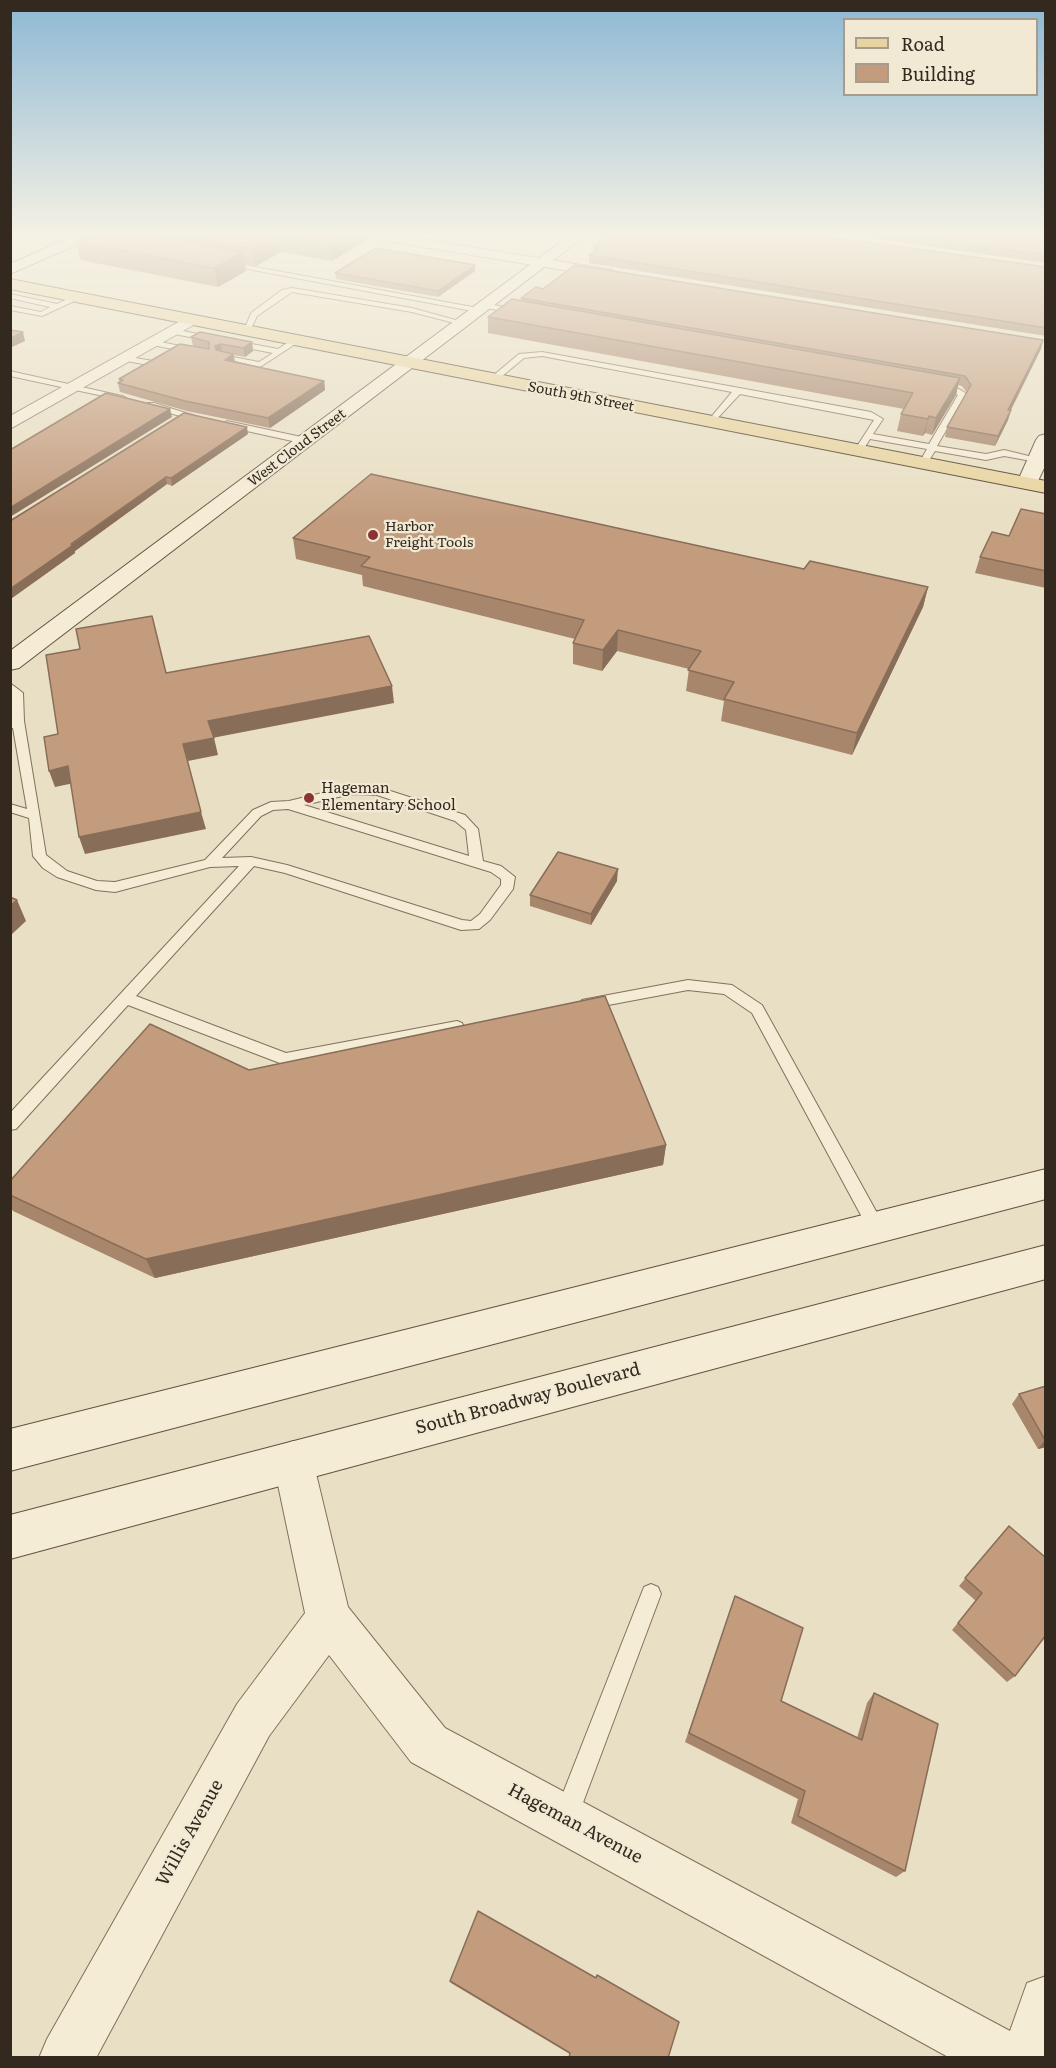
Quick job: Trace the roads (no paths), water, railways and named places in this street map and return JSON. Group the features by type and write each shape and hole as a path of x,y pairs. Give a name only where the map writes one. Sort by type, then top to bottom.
{"main road":[{"name":"South 9th Street","path":"214,329 248,341 296,341 711,422 863,443 928,455 1036,485"},
{"name":"West Cloud Street","path":"10,663 455,329"},
{"path":"1036,485 1043,448"},
{"path":"10,1450 1046,1184"},
{"name":"South Broadway Boulevard","path":"10,1537 1046,1262"}],"street":[{"path":"10,424 176,329"},
{"name":"Hageman Avenue","path":"293,1461 328,1618 428,1745 1005,2058"},
{"name":"Willis Avenue","path":"66,2058 253,1720 328,1618"},
{"path":"1029,2058 1046,2002"}],"lane":[{"path":"248,341 251,329"},
{"path":"172,331 231,343 248,341 279,352"},
{"path":"124,358 154,364 200,336"},
{"path":"229,357 260,365 296,341"},
{"path":"151,342 197,351"},
{"path":"492,380 522,356 542,354 872,415 879,419 863,443"},
{"path":"10,373 128,400"},
{"path":"931,384 954,388 963,394 928,455 986,457 1043,448"},
{"path":"711,422 738,391"},
{"path":"139,402 206,420"},
{"path":"169,424 184,415"},
{"path":"217,422 306,441"},
{"path":"10,686 16,693 14,723 35,816 40,856 48,865 62,874 96,885 115,887 210,863 251,861 287,869 460,925 474,926 485,917 508,886 508,877 496,869 289,805"},
{"path":"210,863 257,813 271,806 289,805 351,790 378,791 460,818 472,829 477,863"},
{"path":"10,808 35,816"},
{"path":"10,1124 251,861"},
{"path":"573,1006 688,985 727,989 757,1009 876,1227"},
{"path":"126,998 285,1059 470,1025"},
{"path":"565,1819 651,1594"}],"place":[{"name":"Harbor Freight Tools","path":"373,535"},
{"name":"Hageman Elementary School","path":"309,798"}]}
